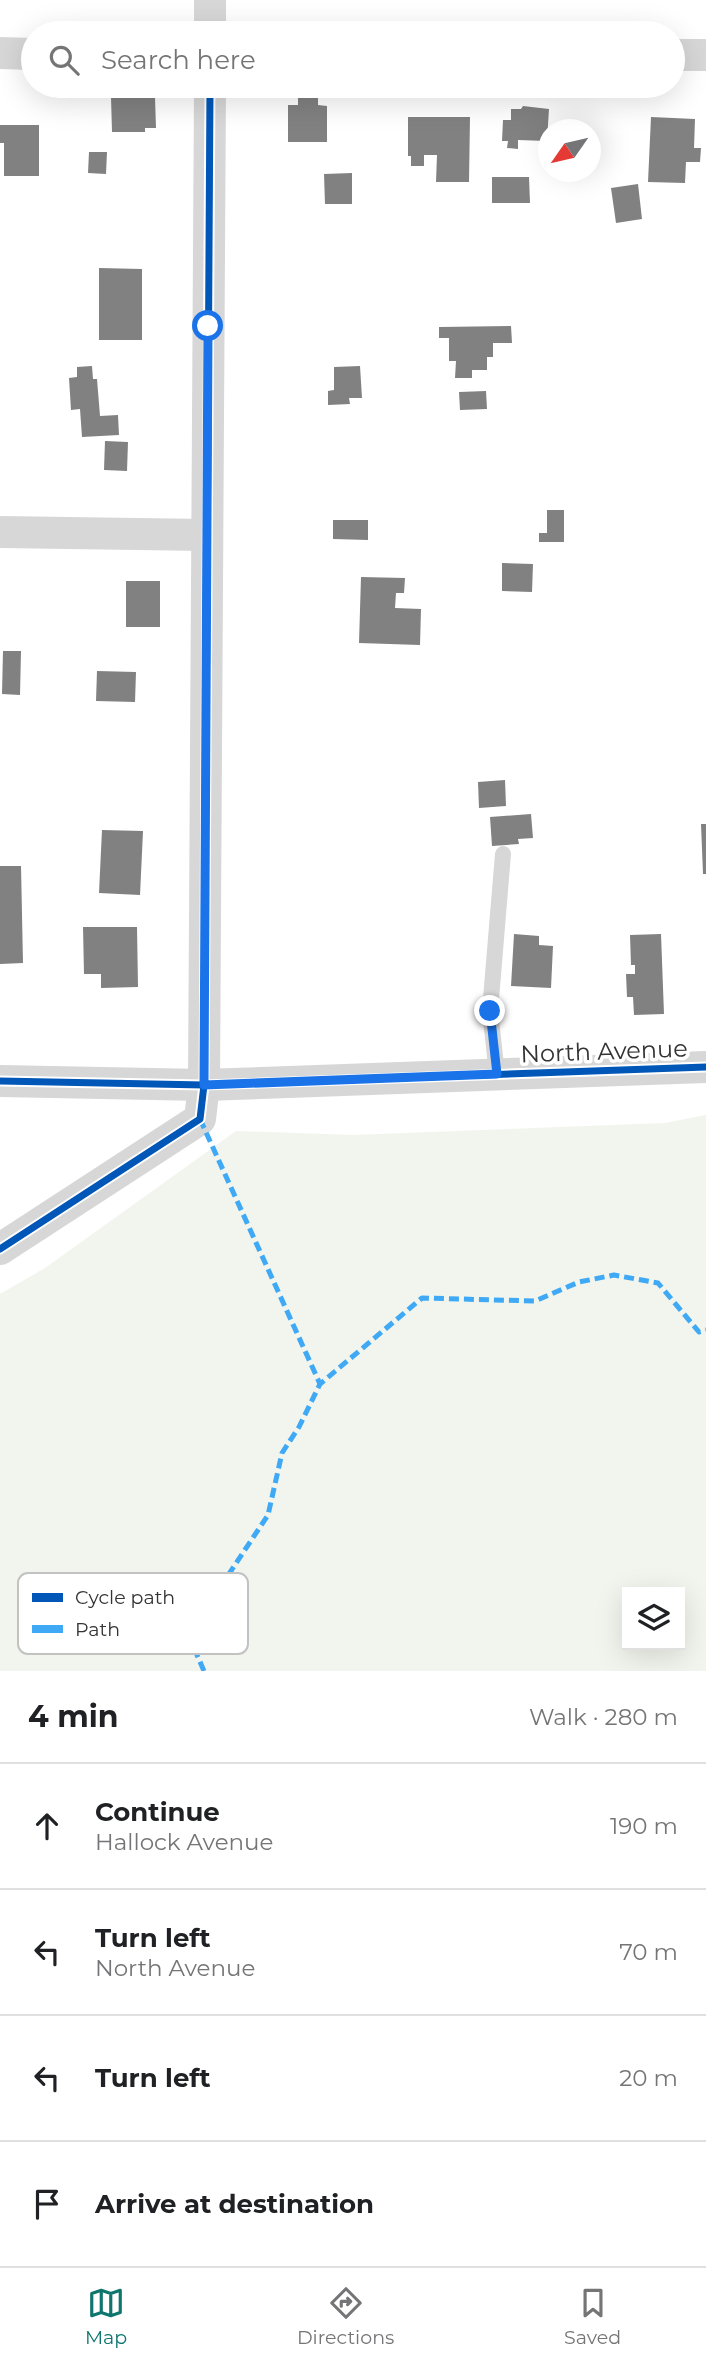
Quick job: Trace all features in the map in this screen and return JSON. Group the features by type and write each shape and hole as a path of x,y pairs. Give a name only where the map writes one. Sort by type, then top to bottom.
{"street":[{"path":"210,0 210,21"},
{"path":"0,53 21,54"},
{"path":"685,55 706,55"},
{"path":"0,1249 200,1119 204,1085 210,98"},
{"path":"0,532 206,535"},
{"name":"North Avenue","path":"0,1081 204,1085 706,1067"}],"lane":[{"path":"497,1074 490,1011 503,854"}],"shaded area":[{"path":"706,1115 706,1671 0,1671 0,1294 45,1268 236,1131 353,1135 665,1123"}],"building":[{"path":"111,98 155,98 156,128 145,128 145,132 112,132"},
{"path":"298,98 318,98 318,105 327,106 327,142 288,142 288,105 298,105"},
{"path":"523,106 549,109 548,119 538,119 538,141 518,140 518,149 507,148 508,141 502,141 503,120 511,120 511,109 521,109"},
{"path":"408,117 470,117 469,182 436,182 437,155 424,155 424,166 411,166 411,156 408,156"},
{"path":"651,117 695,119 694,148 701,148 700,162 686,162 685,183 648,182"},
{"path":"0,125 39,125 39,176 4,176 4,143 0,143"},
{"path":"89,152 107,152 106,174 88,173"},
{"path":"352,173 352,204 325,204 324,174"},
{"path":"492,177 529,177 530,203 492,203"},
{"path":"638,184 642,219 616,223 611,188"},
{"path":"99,268 142,269 142,340 99,340"},
{"path":"511,326 512,343 493,343 493,357 487,357 487,370 472,370 472,378 455,378 456,361 449,361 449,338 439,338 439,327"},
{"path":"92,366 93,379 97,379 100,416 118,415 119,435 82,437 80,409 71,410 69,378 77,377 77,367"},
{"path":"360,366 362,398 349,398 350,404 328,405 328,391 334,390 334,367"},
{"path":"486,391 487,409 460,410 459,392"},
{"path":"105,441 128,442 127,471 104,470"},
{"path":"547,510 564,510 564,542 539,542 539,533 547,533"},
{"path":"333,520 368,520 368,540 333,539"},
{"path":"502,563 533,564 532,592 502,591"},
{"path":"361,577 405,578 404,593 396,593 395,608 421,609 420,645 359,643"},
{"path":"126,581 160,581 160,627 126,627"},
{"path":"3,651 21,651 20,695 2,694"},
{"path":"97,671 136,672 135,702 96,701"},
{"path":"505,780 506,806 479,808 478,782"},
{"path":"531,814 533,838 518,839 519,844 492,846 490,817"},
{"path":"701,824 706,824 706,874 703,874"},
{"path":"102,830 143,831 140,895 99,893"},
{"path":"0,866 21,866 23,963 0,964"},
{"path":"83,927 137,927 138,987 101,988 101,974 84,974"},
{"path":"514,934 539,936 539,945 553,946 551,988 511,986"},
{"path":"661,934 664,1014 634,1015 633,997 627,997 626,974 635,974 635,965 631,965 630,935"}],"marked path":[{"path":"200,1119 320,1384"},
{"path":"230,1573 268,1515 282,1453 299,1427 320,1384 422,1298 535,1301 579,1282 614,1275 658,1283 699,1332 706,1330"},
{"path":"197,1654 204,1671"}],"cycle path":[{"path":"0,1249 200,1119 204,1085 210,98"},
{"path":"0,1081 204,1085 706,1067"}],"route":[{"path":"208,326 204,1085 497,1074 490,1011"}]}
